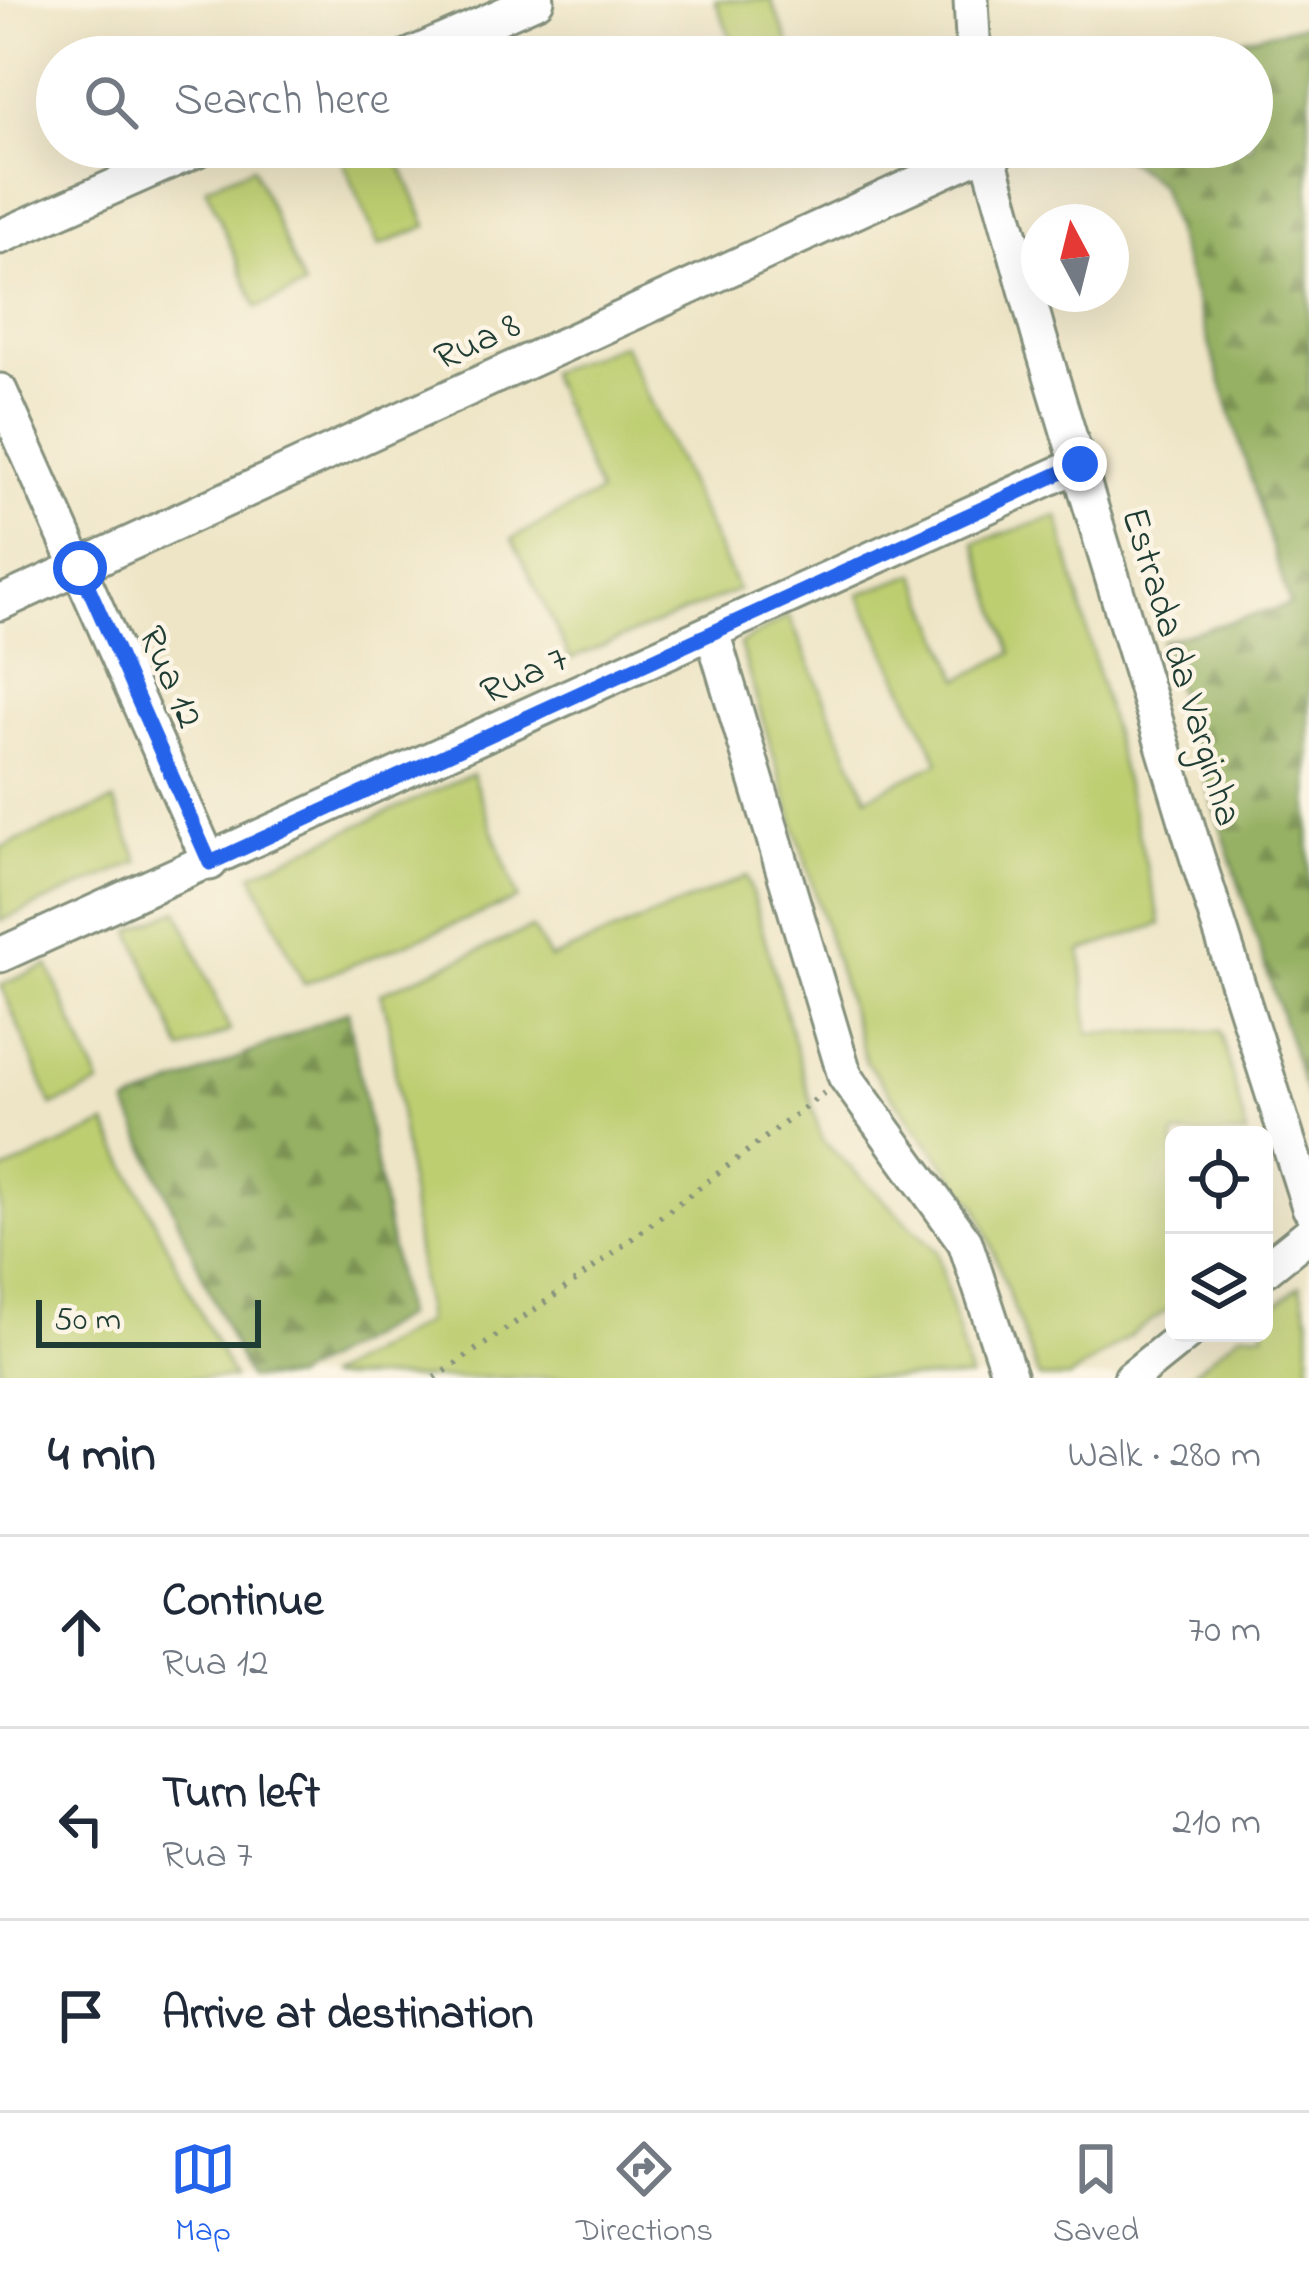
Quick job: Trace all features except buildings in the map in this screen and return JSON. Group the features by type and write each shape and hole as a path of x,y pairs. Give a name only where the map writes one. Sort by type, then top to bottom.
{"street":[{"path":"455,36 537,0"},
{"path":"971,0 973,36"},
{"path":"0,237 156,168"},
{"name":"Rua 8","path":"0,603 946,168"},
{"name":"Estrada da Varginha","path":"992,168 1193,844 1309,1207"},
{"name":"Rua 12","path":"0,391 210,863"},
{"name":"Rua 7","path":"0,956 1080,464"},
{"path":"712,632 845,1076 964,1242 1010,1378"},
{"path":"1273,1263 1309,1234"},
{"path":"1131,1378 1176,1342"}],"path":[{"path":"435,1378 580,1278 845,1076"}],"green space":[{"path":"715,0 771,0 786,36 730,36"},
{"path":"1309,24 1309,1102 1161,641 1290,605 1160,185 1138,168 1273,168 1273,36 1254,36"},
{"path":"253,168 304,287 257,308 206,187"},
{"path":"346,168 402,168 427,226 379,246"},
{"path":"623,344 738,590 571,659 512,539 599,493 548,372"},
{"path":"1058,516 1161,924 1081,951 1089,1033 1221,1031 1245,1126 1165,1126 1165,1311 1069,1378 1039,1378 978,1208 866,1062 740,644 789,616 867,797 939,762 859,594 916,574 960,679 1012,653 975,543"},
{"path":"472,774 518,899 304,984 252,874"},
{"path":"114,801 139,862 0,921 0,848"},
{"path":"747,876 822,1140 937,1251 970,1378 324,1378 426,1322 389,1022 381,993 532,928 550,959"},
{"path":"178,910 230,1031 182,1051 131,931"},
{"path":"48,965 100,1085 52,1106 1,985"},
{"path":"348,1011 404,1316 293,1378 248,1378 127,1105"},
{"path":"106,1124 233,1378 0,1378 0,1173"},
{"path":"1300,1285 1309,1320 1309,1378 1186,1378 1230,1342 1273,1342 1273,1307"}],"route":[{"path":"80,568 210,863 1080,464"}]}
